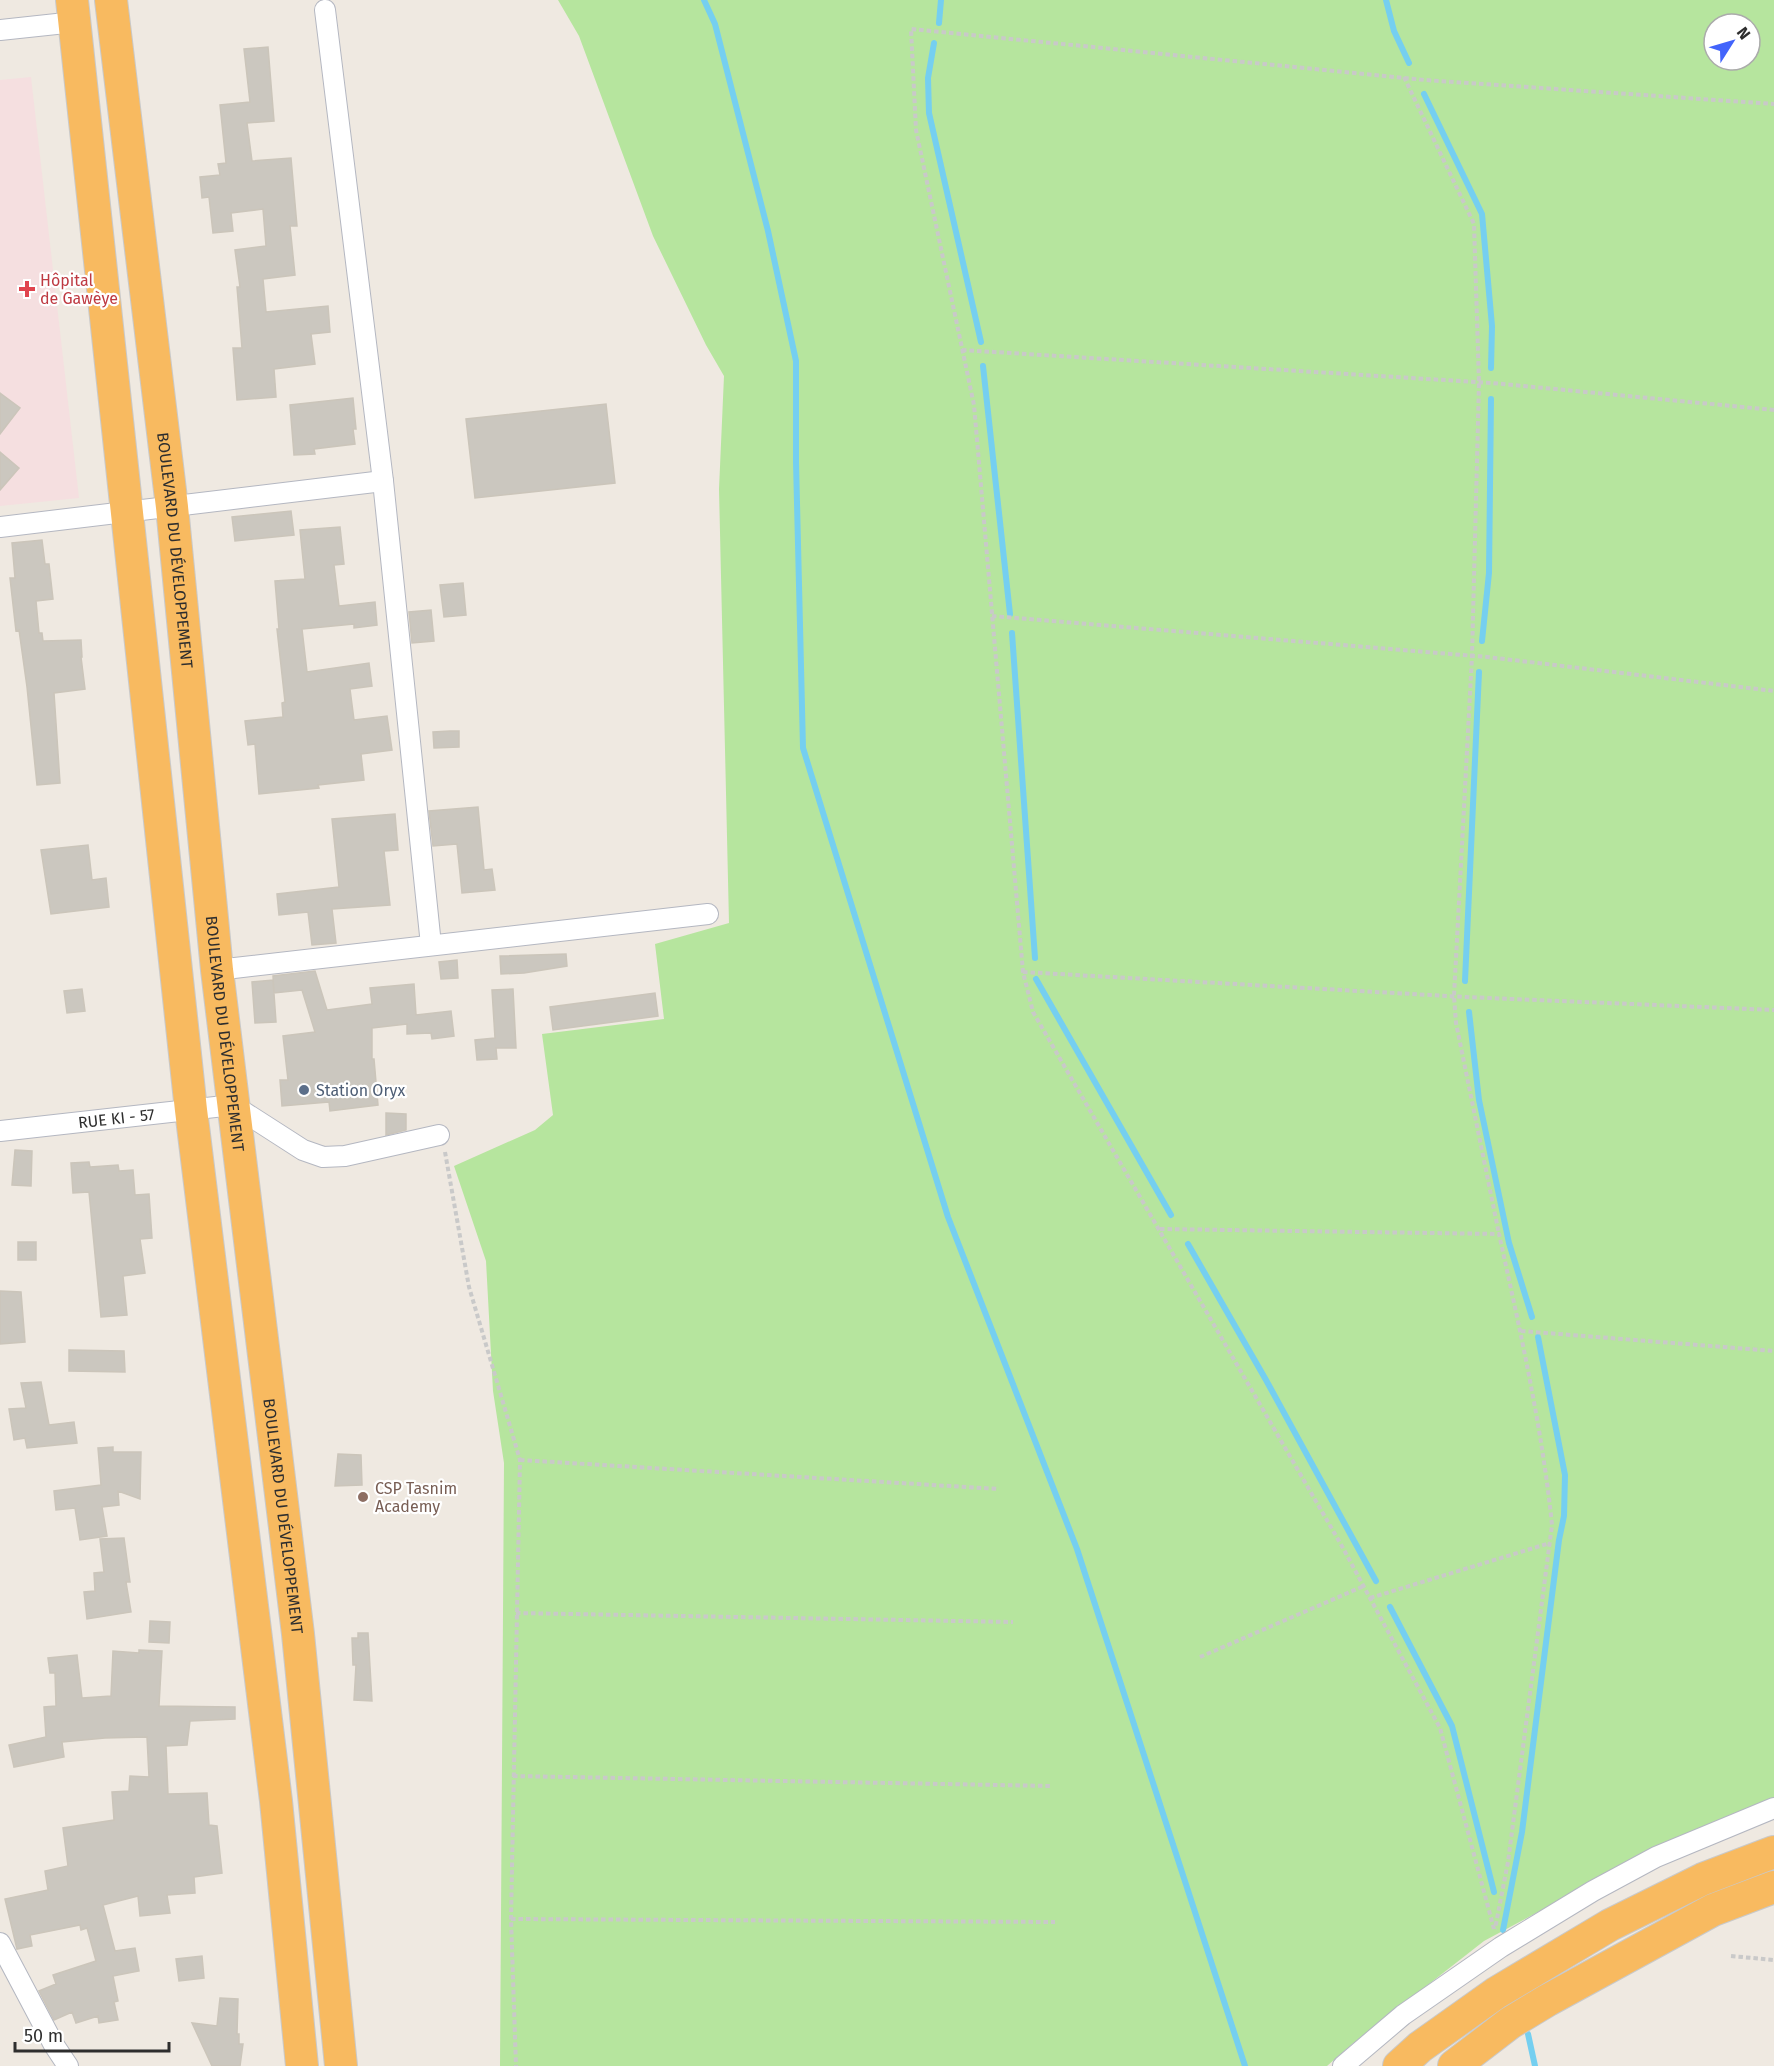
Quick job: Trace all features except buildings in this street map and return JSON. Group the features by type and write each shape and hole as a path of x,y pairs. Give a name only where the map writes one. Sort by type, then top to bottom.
{"highway":[{"name":"BOULEVARD DU DÉVELOPPEMENT","path":"111,0 172,507 217,969 298,1634 341,2066"},
{"path":"74,11 191,1110 276,1801 302,2066"},
{"path":"1399,2066 1420,2047 1496,1993 1610,1925 1703,1879 1774,1852"},
{"path":"1454,2066 1510,2023 1548,2000 1713,1910 1774,1887"}],"street":[{"path":"325,10 383,480 431,945"},
{"path":"0,30 74,11"},
{"path":"0,526 383,480"},
{"path":"217,969 708,914"},
{"path":"233,1105 303,1150 323,1157 345,1156 439,1136"},
{"name":"RUE KI - 57","path":"0,1131 233,1105"},
{"path":"1343,2066 1403,2015 1501,1947 1593,1891 1656,1857 1774,1808"},
{"path":"0,1943 54,2045 68,2066"}],"path":[{"path":"1404,77 1474,224 1479,383 1472,656 1454,996 1456,1023 1521,1331 1547,1476 1552,1525 1508,1862 1495,1931 1440,1728 1364,1586 1033,1012 1023,972 974,405 916,130 911,28 1404,77 1774,104"},
{"path":"962,350 1479,383 1774,410"},
{"path":"992,616 1472,656 1774,691"},
{"path":"1023,972 1454,996 1774,1010"},
{"path":"439,1136 443,1137 469,1287 520,1460 511,1919 516,2066"},
{"path":"1160,1229 1499,1233"},
{"path":"1521,1331 1774,1351"},
{"path":"520,1460 999,1489"},
{"path":"1370,1598 1550,1543"},
{"path":"1200,1657 1364,1586"},
{"path":"516,1613 1013,1622"},
{"path":"513,1776 1051,1786"},
{"path":"511,1919 1055,1922"},
{"path":"1731,1956 1774,1960"}],"shaded area":[{"name":"Hôpital de Gawèye","path":"31,77 79,498 0,506 0,80"}],"green space":[{"path":"558,0 1774,0 1774,1798 1648,1853 1484,1941 1327,2066 500,2066 504,1463 493,1391 486,1261 454,1166 535,1130 553,1115 542,1034 664,1019 655,944 729,923 719,489 724,376 706,345 653,236 579,36"}],"waterway":[{"path":"704,0 715,24 768,231 796,361 796,462 803,748 948,1217 1077,1549 1245,2066"},
{"path":"939,23 941,0"},
{"path":"1386,0 1394,31 1409,63"},
{"path":"934,43 928,78 929,113 981,342"},
{"path":"1424,94 1482,214 1492,326 1491,368"},
{"path":"983,366 1010,614"},
{"path":"1482,641 1489,573 1491,399"},
{"path":"1012,633 1035,958"},
{"path":"1465,981 1479,672"},
{"path":"1036,979 1171,1215"},
{"path":"1469,1012 1479,1100 1509,1243 1532,1317"},
{"path":"1188,1244 1266,1380 1376,1581"},
{"path":"1503,1930 1522,1832 1564,1516 1565,1475 1538,1337"},
{"path":"1390,1607 1452,1726 1494,1892"},
{"path":"1528,2034 1535,2066"}],"place":[{"name":"Hôpital de Gawèye","path":"27,289"},
{"name":"Station Oryx","path":"304,1090"},
{"name":"CSP Tasnim Academy","path":"363,1497"}]}
